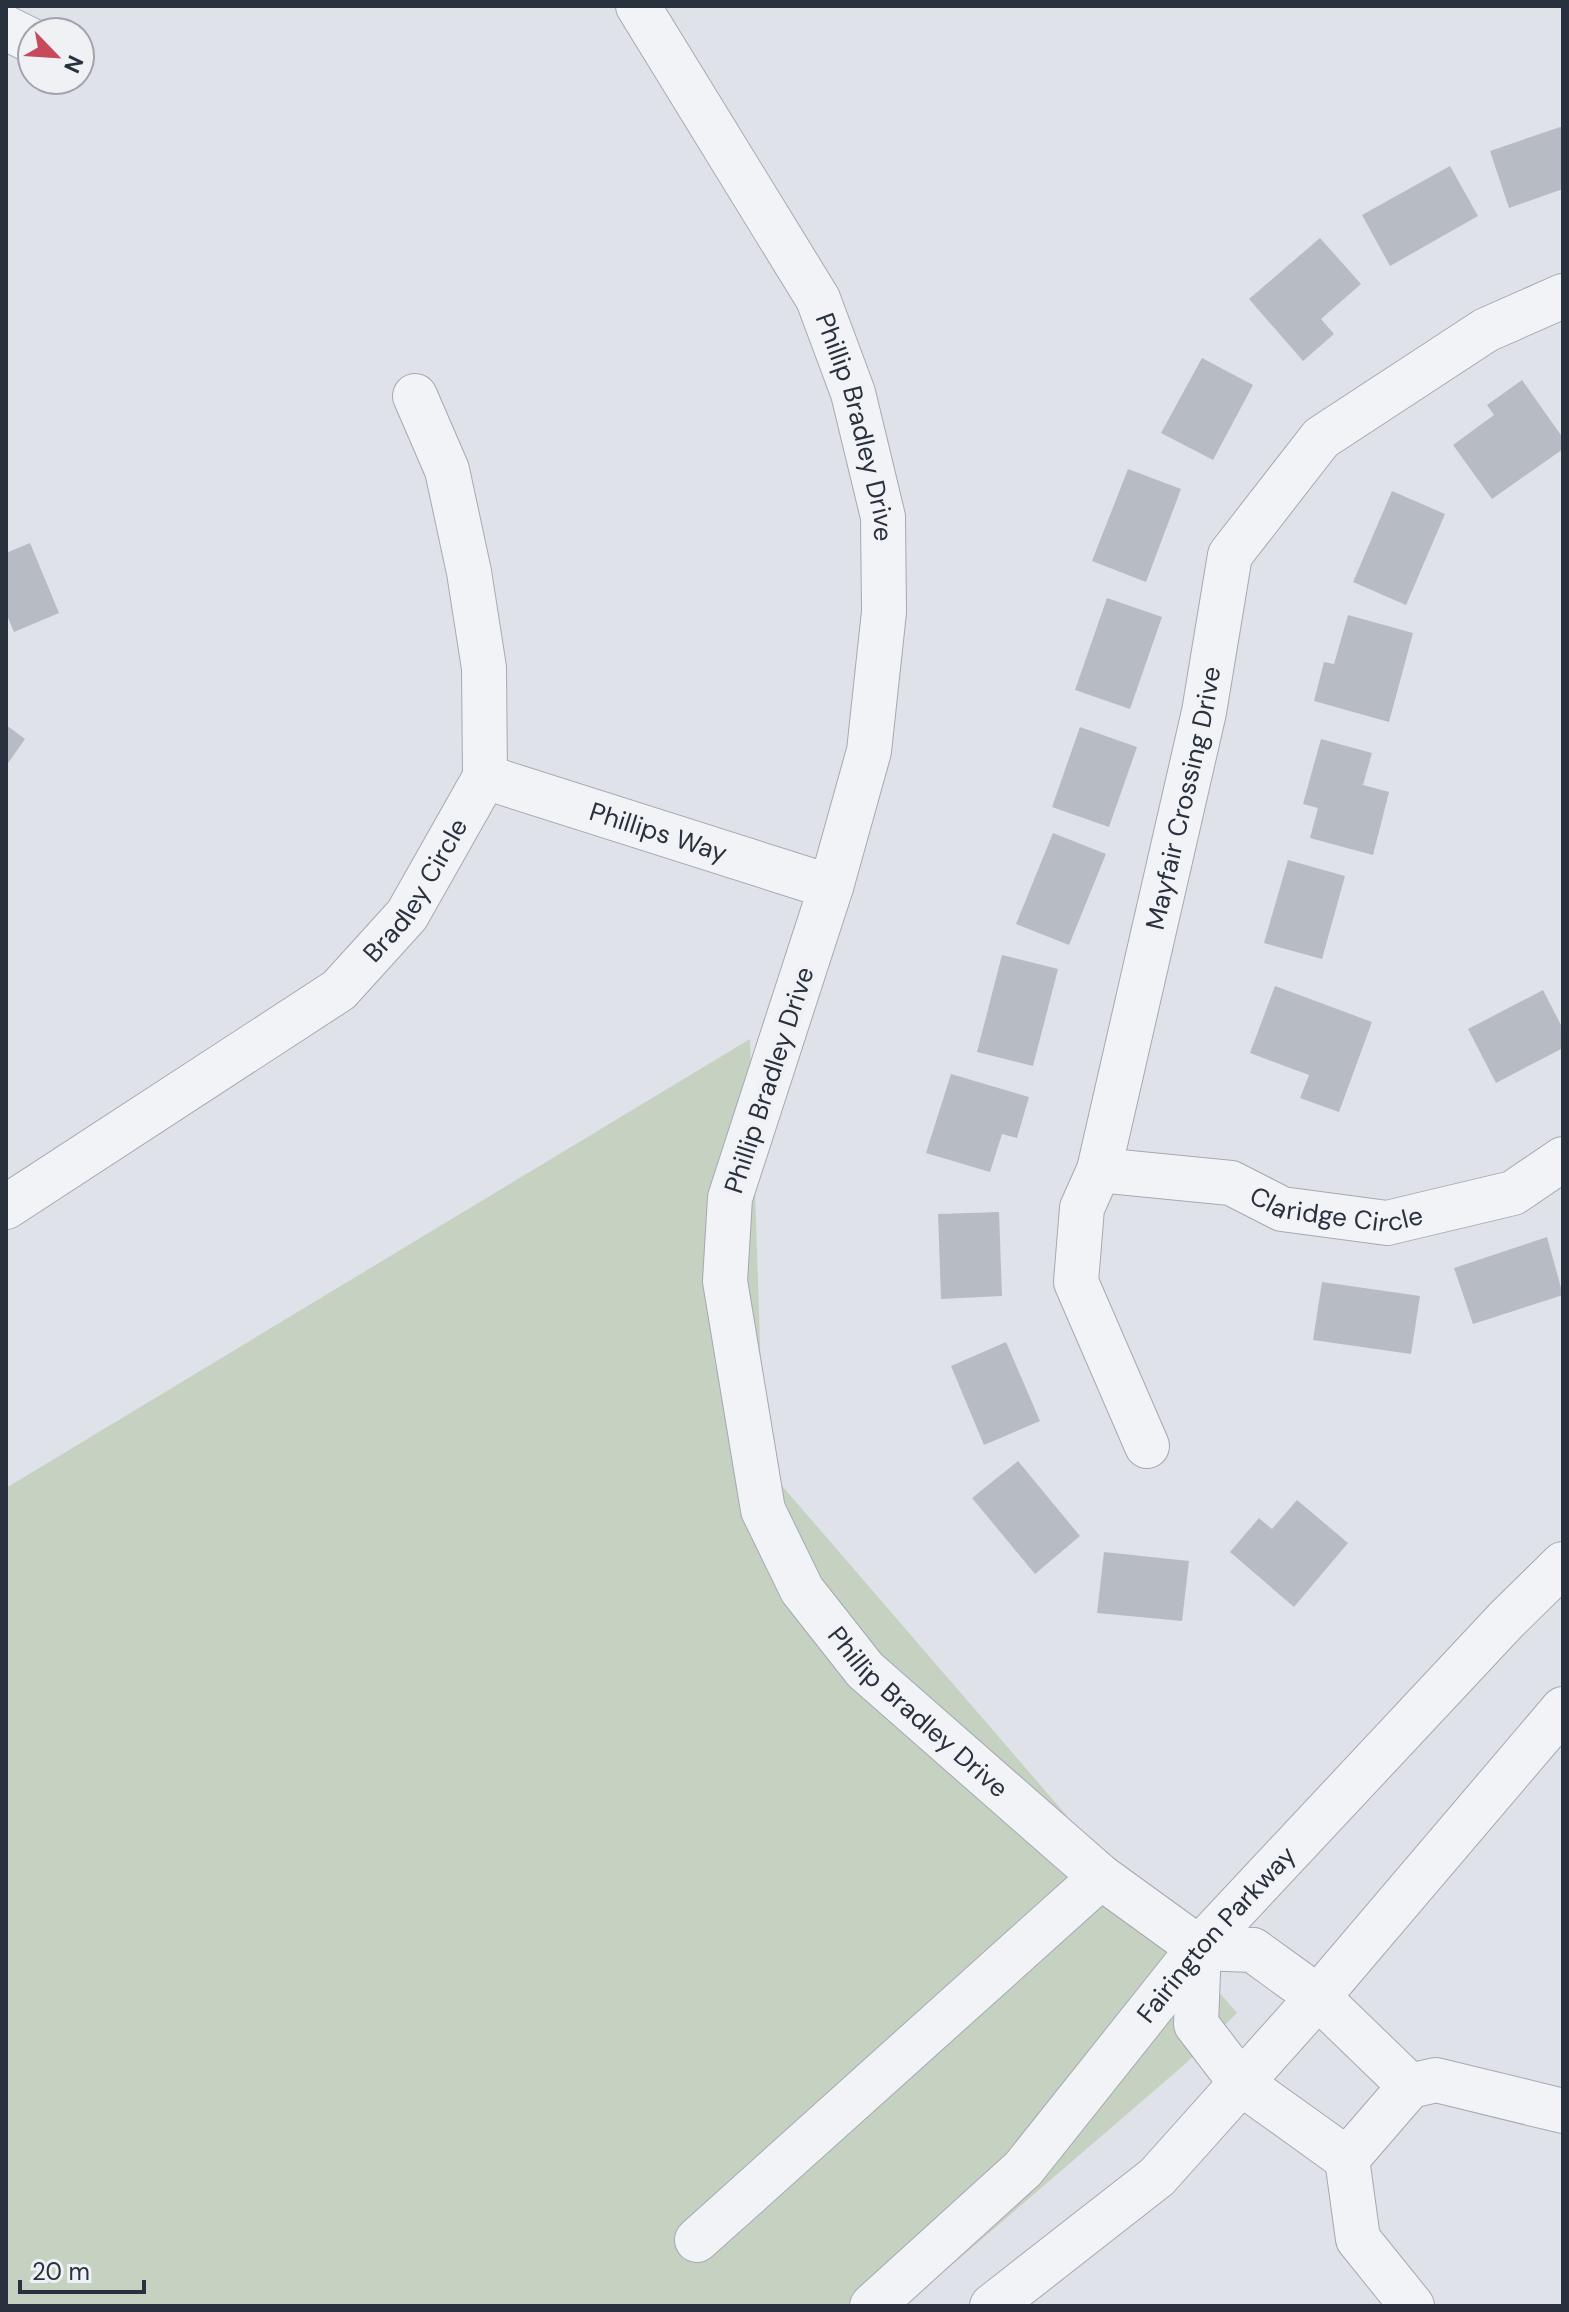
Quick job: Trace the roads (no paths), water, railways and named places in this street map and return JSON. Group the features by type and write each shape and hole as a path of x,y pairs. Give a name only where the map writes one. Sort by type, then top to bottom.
{"street":[{"name":"Phillip Bradley Drive","path":"638,6 818,299 853,393 883,517 884,612 869,751 831,887 730,1198 725,1281 763,1510 802,1590 865,1670 1101,1877 1199,1948"},
{"name":"Mayfair Crossing Drive","path":"1147,1446 1076,1282 1082,1208 1099,1170 1204,712 1230,555 1321,438 1486,330 1563,296"},
{"path":"415,396 447,470 469,572 484,668 485,777"},
{"name":"Phillips Way","path":"485,777 831,887"},
{"name":"Bradley Circle","path":"6,1207 339,990 407,915 485,777"},
{"name":"Claridge Circle","path":"1099,1170 1231,1183 1282,1209 1387,1223 1513,1193 1563,1159"},
{"name":"Fairington Parkway","path":"872,2306 1023,2169 1199,1948 1506,1620 1563,1564"},
{"path":"992,2306 1157,2177 1318,1997 1563,1709"},
{"path":"697,2240 1101,1877"},
{"path":"1410,2086 1318,1997 1253,1950 1199,1948 1196,2024 1241,2083 1347,2159 1358,2239 1412,2306"},
{"path":"1347,2159 1410,2086 1436,2080 1563,2111"}]}
